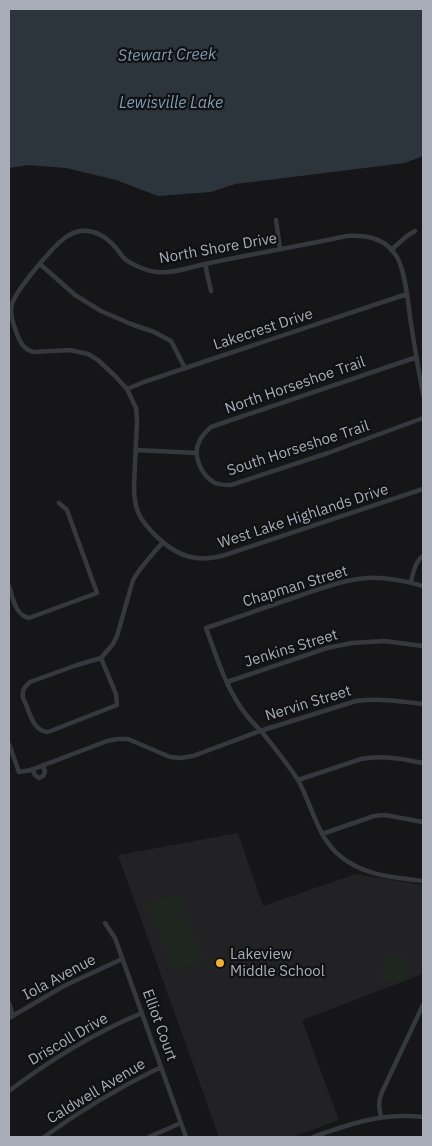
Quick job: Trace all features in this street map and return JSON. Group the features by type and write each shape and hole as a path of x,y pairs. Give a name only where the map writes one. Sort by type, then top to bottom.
{"street":[{"path":"276,220 280,249"},
{"name":"North Shore Drive","path":"127,389 98,360 88,354 70,350 34,352 24,347 20,342 11,306 18,292 40,264 56,245 68,235 91,231 101,235 116,247 125,259 138,267 156,272 172,272 347,236 365,235 387,245 392,250"},
{"path":"415,231 392,250 398,258 407,294 423,394"},
{"path":"40,264 75,295 101,312 154,332 171,341 185,368"},
{"path":"205,264 211,291"},
{"name":"Lakecrest Drive","path":"127,389 407,294"},
{"name":"North Horseshoe Trail","path":"197,453 198,442 204,433 212,427 417,357"},
{"name":"West Lake Highlands Drive","path":"127,389 136,408 134,495 137,511 150,530 163,542 185,556 212,558 423,489"},
{"name":"South Horseshoe Trail","path":"197,453 198,462 206,475 218,484 231,485 328,453 423,418"},
{"path":"136,450 197,453"},
{"path":"9,586 18,611 26,618 97,593 67,510 59,503"},
{"path":"101,658 116,694 117,706 48,732 42,732 32,720 24,699 22,693 25,687 30,682 101,658 114,644 133,580 143,564 163,542"},
{"path":"411,582 416,565 423,556"},
{"name":"Chapman Street","path":"227,682 206,628 326,586 348,581 367,578 383,579 411,582 423,586"},
{"name":"Jenkins Street","path":"227,682 327,648 352,643 384,641 423,646"},
{"path":"227,682 244,712 281,756 298,780 322,834 332,849 351,864 366,871 423,881"},
{"name":"Nervin Street","path":"43,765 107,741 118,739 139,743 162,754 180,758 193,756 260,731 356,701 370,699 394,700 423,704"},
{"path":"9,744 19,772 43,765 45,772 39,778 32,769"},
{"path":"298,780 371,757 423,763"},
{"path":"322,834 374,816 385,815 423,822"},
{"name":"Elliot Court","path":"105,923 116,938 186,1137"},
{"name":"Iola Avenue","path":"11,1017 64,986 122,959"},
{"path":"9,1003 11,1017"},
{"path":"382,1117 379,1099 423,1005"},
{"name":"Driscoll Drive","path":"9,1091 32,1073 62,1054 103,1031 142,1013"},
{"name":"Caldwell Avenue","path":"44,1137 94,1103 161,1067"},
{"path":"313,1137 351,1124 382,1117 406,1115 423,1117"},
{"path":"149,1137 181,1123"}],"shaded area":[{"name":"Lakeview Middle School","path":"238,833 263,906 356,874 423,885 423,974 302,1020 339,1120 292,1137 219,1137 118,855"},
{"path":"178,892 204,961 173,971 148,903"},
{"path":"384,958 407,958 407,979 399,982 381,981 381,971 384,971"}],"water":[{"name":"Lewisville Lake","path":"9,9 423,9 423,156 405,163 235,184 211,192 158,196 116,180 66,168 28,165 9,168"}],"place":[{"name":"Lakeview Middle School","path":"220,963"}],"water label":[{"name":"Stewart Creek","path":"167,54"}]}
